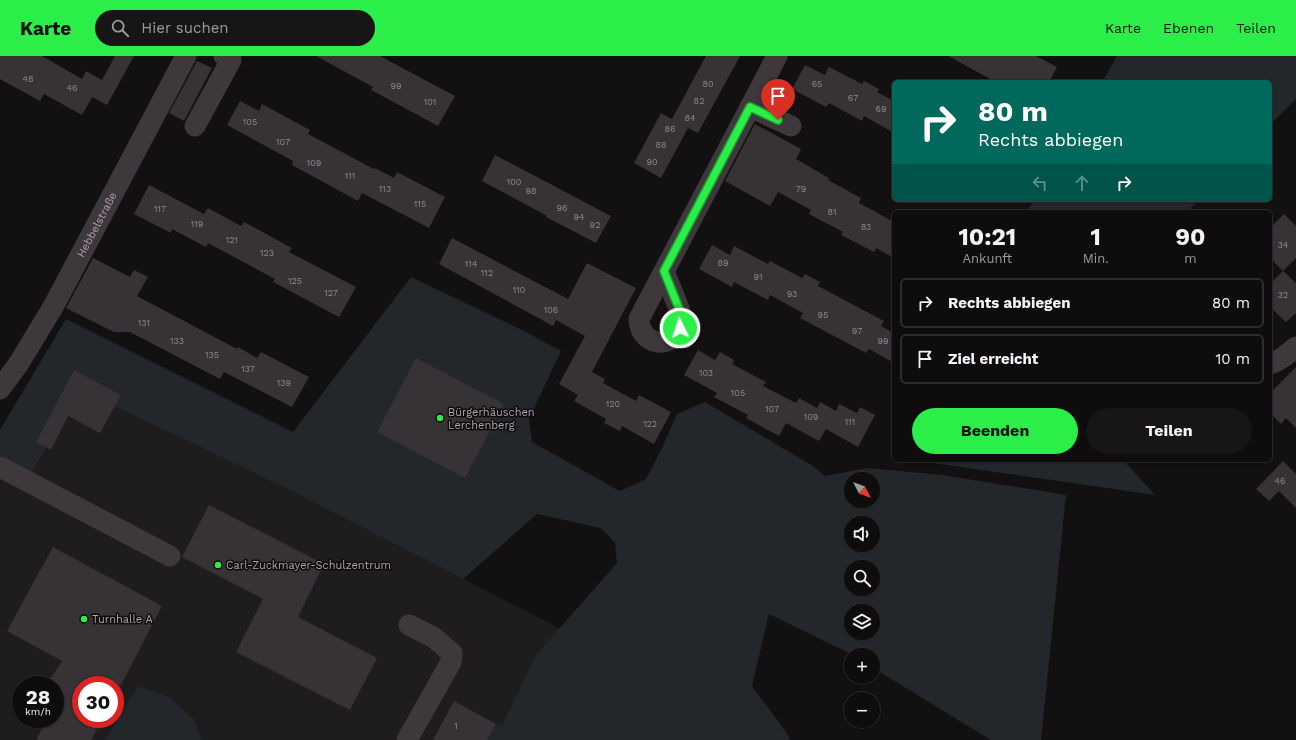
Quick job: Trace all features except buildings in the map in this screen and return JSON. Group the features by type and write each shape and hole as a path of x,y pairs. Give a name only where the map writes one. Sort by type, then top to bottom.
{"street":[{"name":"Hebbelstraße","path":"0,389 19,363 53,307 186,56"},
{"path":"195,126 231,60 224,56"},
{"path":"664,271 777,56"},
{"path":"750,107 791,126"},
{"path":"1272,363 1283,358 1296,347"},
{"path":"0,467 170,556"},
{"path":"407,740 451,662 452,653 433,637 409,625"}],"shaded area":[{"path":"1117,56 1296,56 1296,99 1272,123 1272,80 1103,80"},
{"path":"1033,202 1197,202 1189,210 1028,210"},
{"path":"411,277 524,331 561,351 529,419 532,442 620,491 646,479 677,414 705,402 813,466 825,476 844,472 844,508 880,508 880,472 846,472 868,468 943,475 1066,495 1041,740 991,740 880,672 880,648 844,648 844,651 769,614 752,686 786,732 790,740 487,740 496,724 502,726 536,655 617,563 615,543 601,528 537,514 463,579 282,486 81,390 31,473 0,456 0,430 66,319 293,432"},
{"name":"Carl-Zuckmayer-Schulzentrum","path":"74,370 282,486 590,644 568,740 0,740 0,454"},
{"path":"927,462 1125,462 1155,495"},
{"path":"138,686 169,697 194,720 202,740 105,740 112,728 124,728 124,709"}],"place":[{"name":"Bürgerhäuschen Lerchenberg","path":"440,418"},
{"name":"Carl-Zuckmayer-Schulzentrum","path":"218,565"},
{"name":"Turnhalle A","path":"84,619"}],"route":[{"path":"680,328 680,311 664,271 750,107 778,120"}]}
